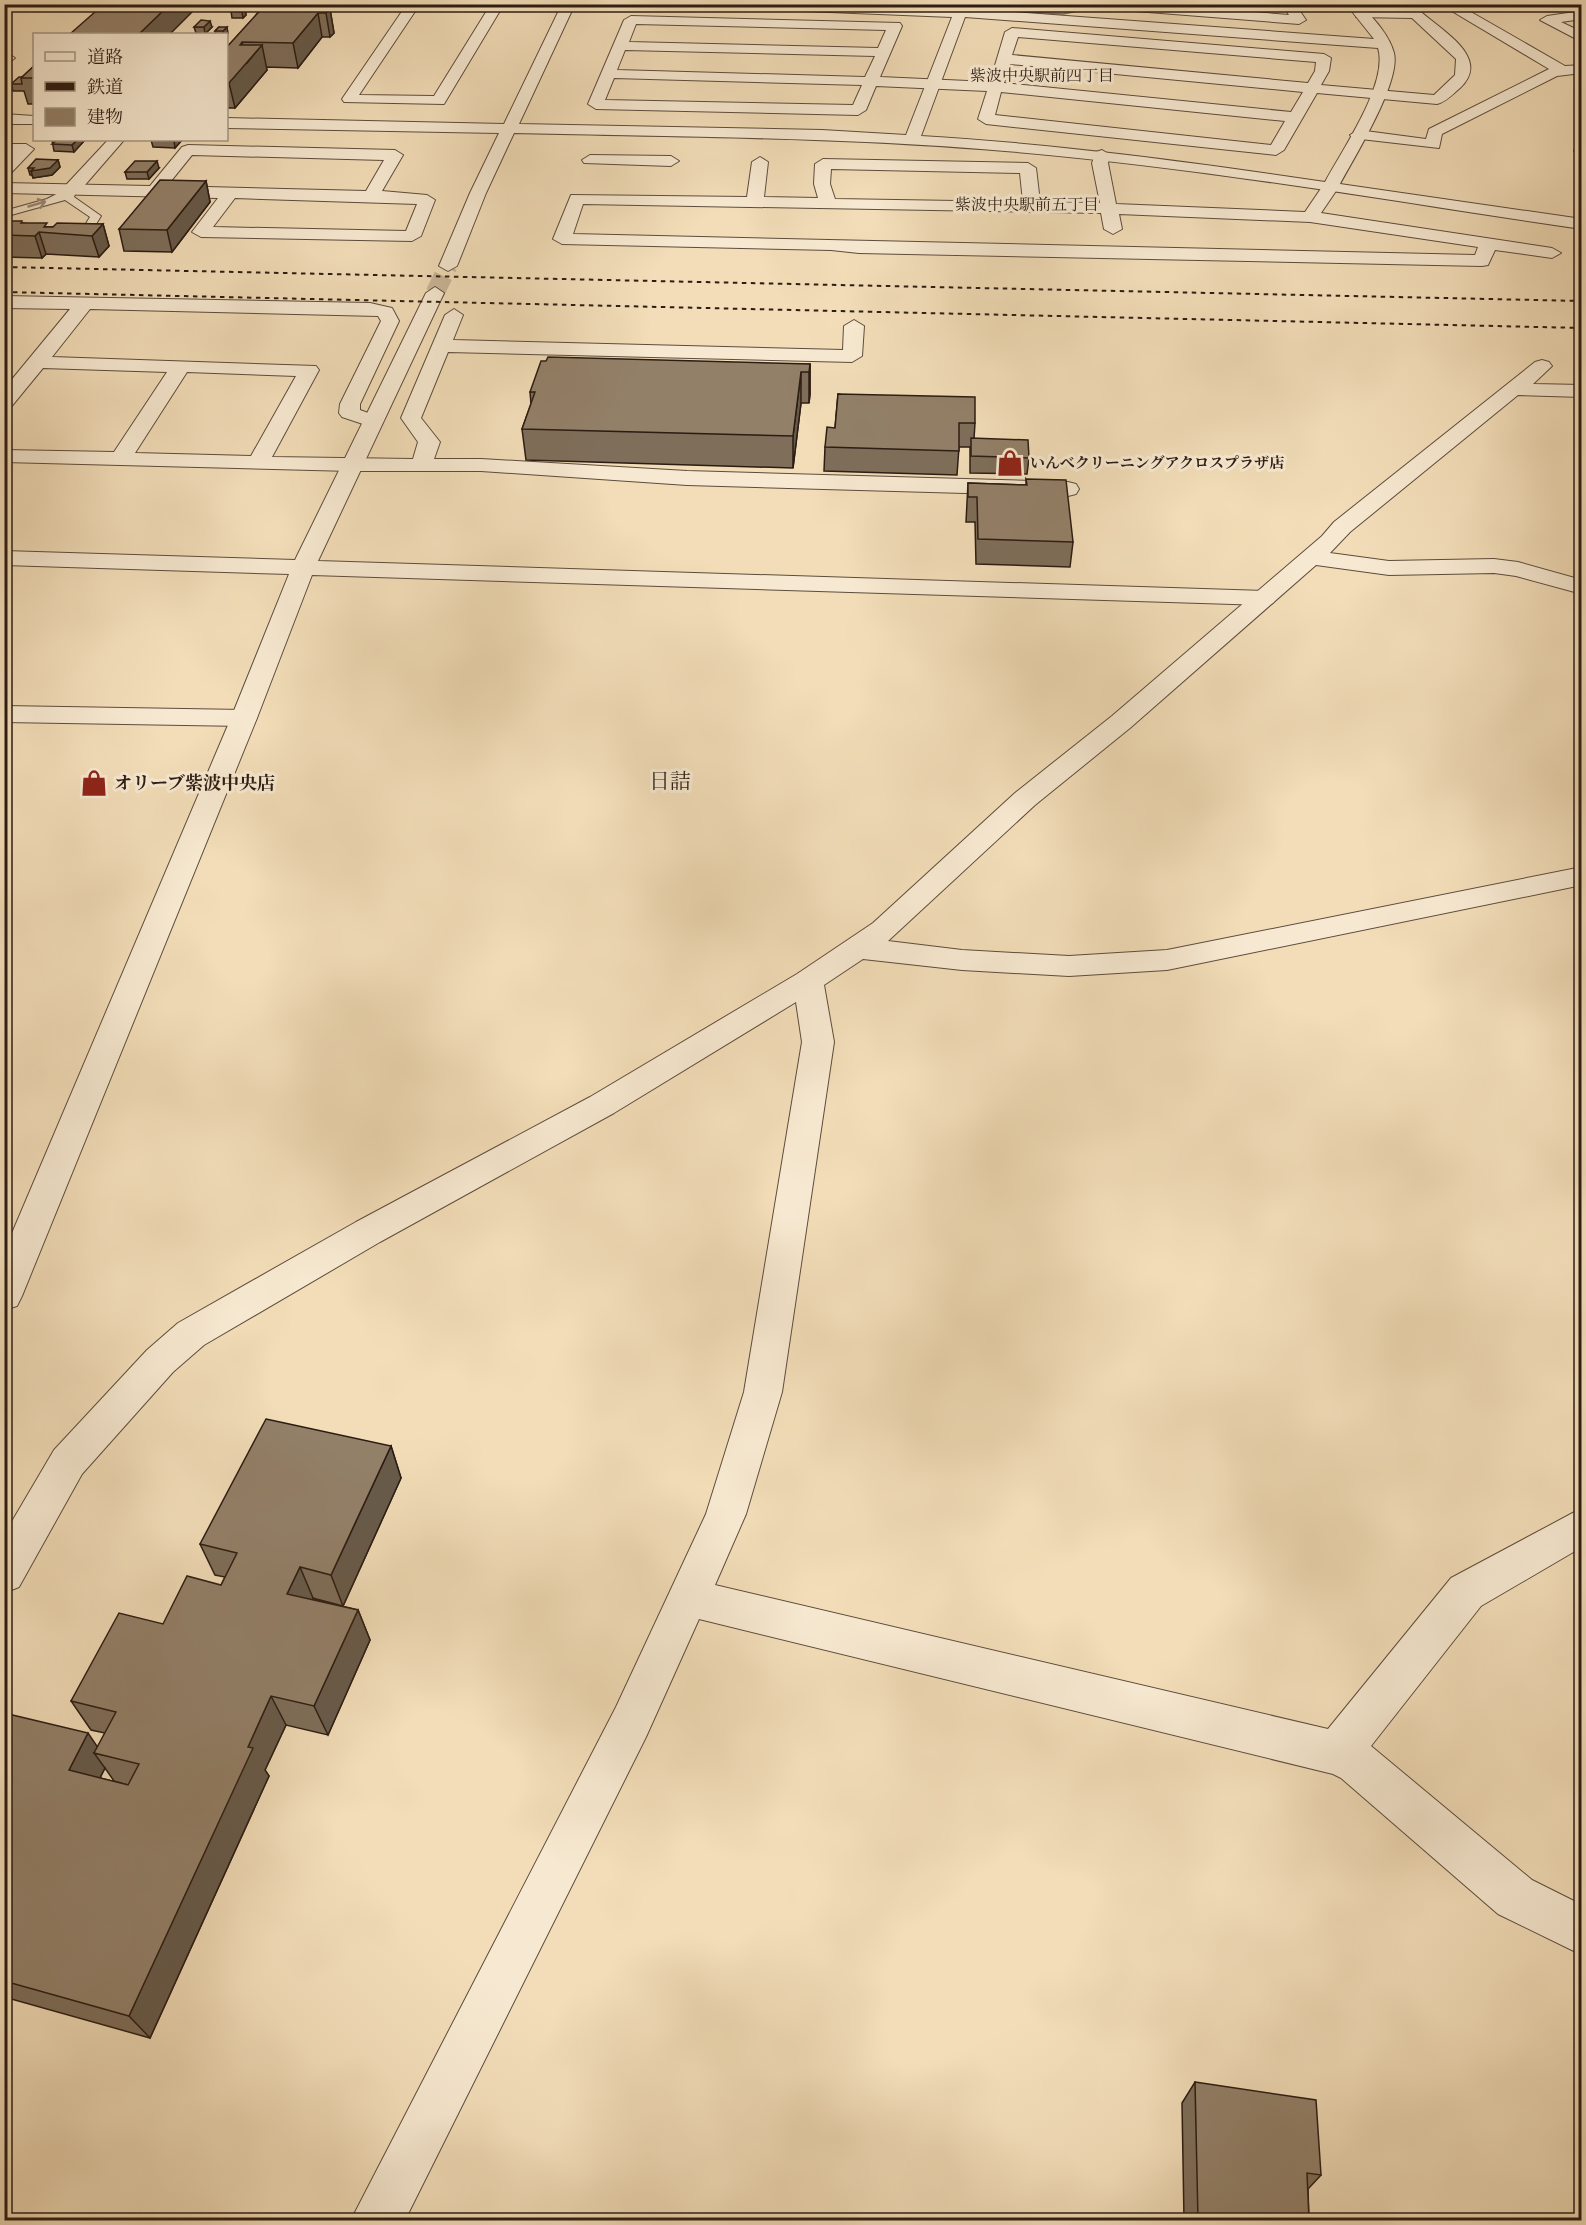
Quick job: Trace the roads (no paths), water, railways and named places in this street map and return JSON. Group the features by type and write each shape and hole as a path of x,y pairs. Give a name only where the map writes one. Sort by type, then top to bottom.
{"street":[{"path":"414,4 349,99 439,101 498,4"},
{"path":"448,266 508,128 569,4"},
{"path":"710,21 715,4"},
{"path":"729,4 831,5 960,12 1384,44"},
{"path":"1090,4 1092,21"},
{"path":"1097,4 1184,8 1299,20 1288,4"},
{"path":"1447,5 1472,4"},
{"path":"1447,5 1563,71"},
{"path":"1310,217 1330,188 1386,77 1388,61 1384,44 1357,9"},
{"path":"1005,59 1437,99 1465,75 1467,66 1463,57 1415,14 1357,9"},
{"path":"912,139 960,12"},
{"path":"1580,37 1547,20 1581,15"},
{"path":"631,20 710,21 895,26 858,110 596,104 631,20"},
{"path":"1012,32 1244,52 1324,58 1322,71 1276,150 986,118 1012,32"},
{"path":"1244,52 1249,33"},
{"path":"620,46 884,51"},
{"path":"1427,160 1435,132 1554,72 1581,69"},
{"path":"609,74 871,80 995,87 1295,117"},
{"path":"4,119 33,120"},
{"path":"228,123 822,135 912,139 1102,156 1581,224"},
{"path":"1358,135 1433,145"},
{"path":"70,191 115,141"},
{"path":"4,148 26,149 4,171"},
{"path":"155,191 188,150 395,154 371,196"},
{"path":"670,161 593,152 562,239 1482,261 1488,244"},
{"path":"1102,156 1100,163 1118,254"},
{"path":"755,202 760,162"},
{"path":"828,204 822,184 823,164 1028,168 1032,207"},
{"path":"4,188 371,196 427,200 412,236 201,232 230,193"},
{"path":"577,199 1238,211 1310,217 1552,253"},
{"path":"4,1296 244,718 303,568 435,293"},
{"path":"4,302 370,309 385,312 390,321 350,404 349,413 372,421"},
{"path":"4,403 85,303"},
{"path":"421,466 429,442 411,418 454,315"},
{"path":"441,346 852,356 854,326"},
{"path":"37,363 309,369 258,462"},
{"path":"121,458 181,366"},
{"path":"4,1574 68,1462 123,1400 191,1334 368,1232 602,1105 808,981 884,930 1025,799 1121,722 1311,558 1342,527 1542,366"},
{"path":"1514,389 1581,391"},
{"path":"4,456 351,465 481,465 687,478 1068,489"},
{"path":"4,558 1265,598"},
{"path":"1311,558 1389,568 1506,567 1538,572 1581,587"},
{"path":"4,714 244,718"},
{"path":"858,948 962,960 1069,966 1167,960 1581,876"},
{"path":"377,2220 632,1722 726,1514 763,1392 818,1042 808,981"},
{"path":"1337,1753 1466,1592 1581,1526"},
{"path":"690,1598 1337,1753 1358,1762 1515,1897 1581,1931"}],"lane":[{"path":"4,214 70,191 69,198 96,216 95,220 83,231 51,233"}],"tunnel":[{"path":"435,293 448,266"}],"railway":[{"path":"4,267 1582,301"},
{"path":"4,292 1582,328"}],"place":[{"name":"いんべクリーニングアクロスプラザ店","path":"1010,463"},
{"name":"オリーブ紫波中央店","path":"94,783"}],"district":[{"name":"紫波中央駅前四丁目","path":"1042,75"},
{"name":"紫波中央駅前五丁目","path":"1027,204"},
{"name":"日詰","path":"670,781"}]}
